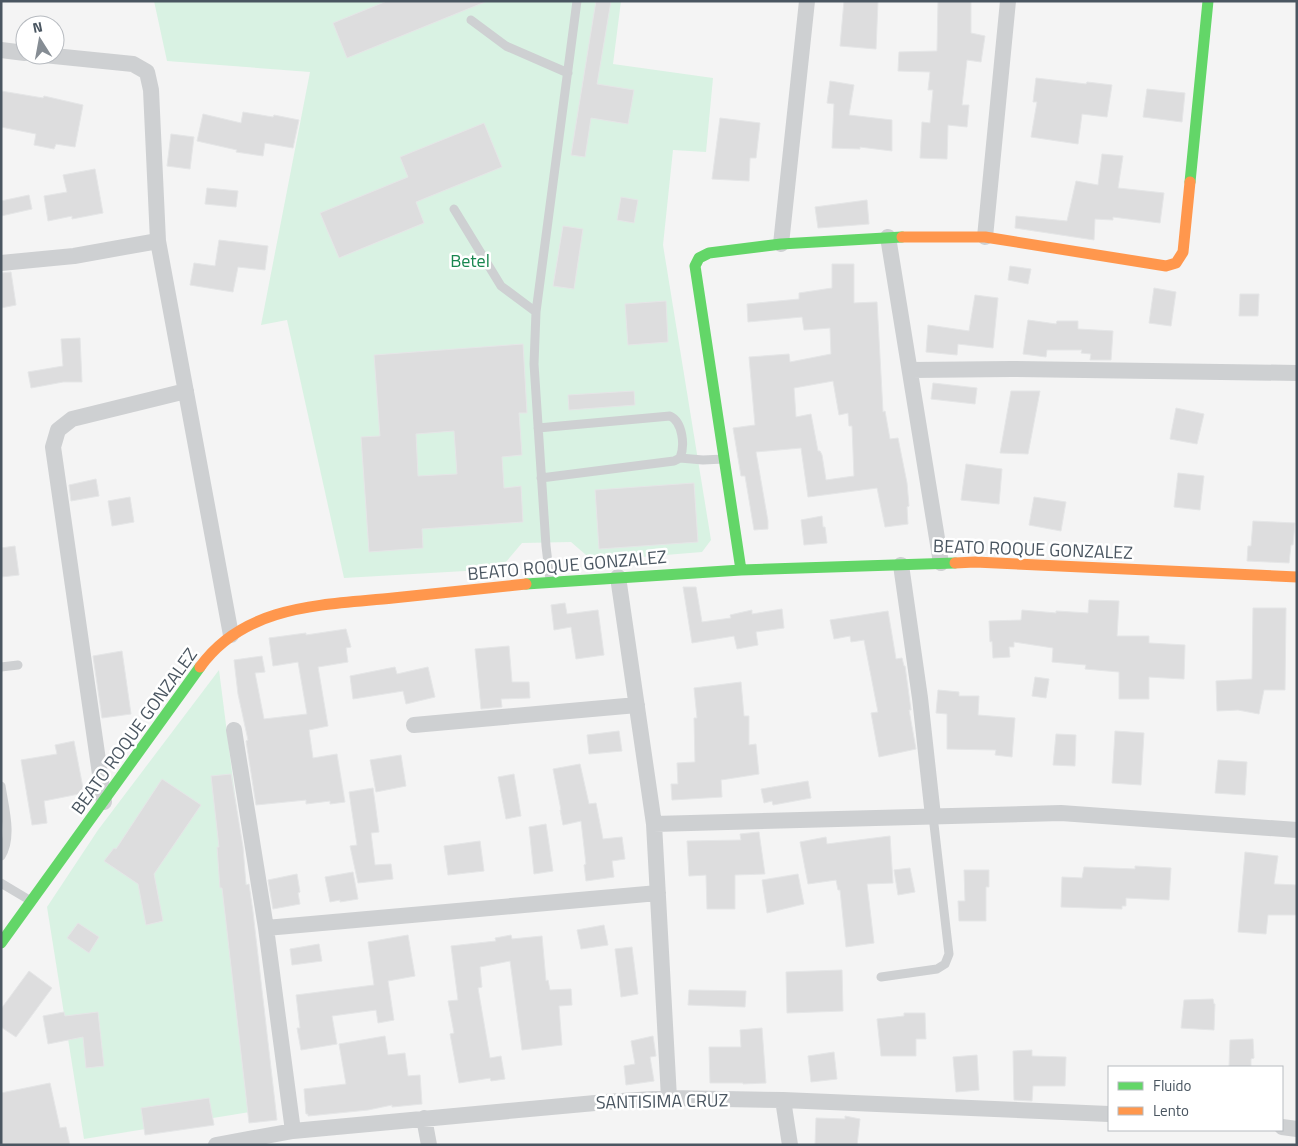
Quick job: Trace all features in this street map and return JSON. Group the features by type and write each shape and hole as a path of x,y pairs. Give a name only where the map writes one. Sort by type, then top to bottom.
{"street":[{"path":"781,244 807,1"},
{"path":"984,237 1008,1"},
{"path":"741,570 695,266 699,258 709,253 781,244 888,237 984,237 1166,266 1176,263 1182,252 1208,1"},
{"path":"1,50 15,52"},
{"path":"65,57 133,64 147,72 151,90 158,241 231,635"},
{"path":"888,237 941,562"},
{"path":"1,263 74,256 158,241"},
{"path":"911,370 1012,369 1297,373"},
{"path":"104,802 53,447 58,430 72,419 186,391"},
{"name":"BEATO ROQUE GONZALEZ","path":"1,943 205,660 231,635 264,618 302,607 618,577 941,562 1297,577"},
{"path":"901,565 920,698 933,816"},
{"path":"618,577 654,824 669,1098"},
{"path":"414,725 637,705"},
{"path":"234,730 266,928 293,1131"},
{"path":"654,824 1061,813 1297,830"},
{"path":"266,928 658,893"},
{"name":"SANTISIMA CRUZ","path":"216,1145 293,1131 606,1102 669,1098 783,1100 1108,1114"},
{"path":"783,1100 790,1145"},
{"path":"424,1118 429,1145"},
{"path":"1283,1127 1297,1129"}],"lane":[{"path":"550,582 534,364 536,312 577,1"},
{"path":"471,20 506,46 568,73"},
{"path":"454,209 501,286 536,312"},
{"path":"538,428 670,416 676,418 680,424 683,450 680,458"},
{"path":"541,478 674,461 680,458 724,459"},
{"path":"1,667 18,665"},
{"path":"1,786 7,824 6,849 1,856"},
{"path":"881,977 937,969 945,964 948,954 933,816"},
{"path":"1,883 32,902"}],"green space":[{"name":"Betel","path":"154,1 621,1 613,64 713,78 706,152 673,150 663,245 711,540 702,552 593,561 571,542 522,543 500,569 344,578 287,320 261,325 310,72 167,61"},
{"path":"219,670 275,1108 84,1139 47,907 98,830"}],"building":[{"path":"387,1 485,2 347,58 333,23"},
{"path":"596,1 611,1 597,84 634,90 628,124 591,118 585,157 571,155"},
{"path":"844,1 878,1 876,49 840,46"},
{"path":"938,1 971,1 971,33 985,36 981,62 967,60 962,105 969,105 967,127 948,125 947,159 920,158 922,122 930,123 933,90 928,90 930,72 898,71 899,52 937,51"},
{"path":"1036,78 1112,85 1107,117 1082,114 1078,144 1031,137 1037,102 1033,102"},
{"path":"830,81 854,85 849,115 892,120 892,151 860,147 860,149 832,148 834,104 827,103"},
{"path":"1147,89 1185,93 1182,122 1143,117"},
{"path":"1,91 43,98 44,96 83,105 75,147 56,144 54,149 34,145 36,134 1,127"},
{"path":"243,112 299,120 293,148 265,143 263,156 236,152 237,150 197,141 203,114 241,123"},
{"path":"720,118 760,123 756,158 750,158 749,181 712,179"},
{"path":"484,123 502,167 416,202 424,223 339,258 320,213 408,177 400,157"},
{"path":"171,134 194,137 190,169 167,166"},
{"path":"1102,154 1123,156 1118,188 1164,193 1160,223 1113,217 1113,220 1095,219 1094,240 1015,228 1016,216 1067,221 1076,181 1098,185"},
{"path":"95,169 103,213 48,221 44,196 67,192 63,175"},
{"path":"207,188 238,191 236,207 205,204"},
{"path":"29,195 32,209 1,216 1,201"},
{"path":"621,197 638,200 634,223 617,220"},
{"path":"867,200 869,224 818,228 815,207"},
{"path":"563,226 583,229 574,289 553,286"},
{"path":"219,240 268,246 265,270 238,267 233,292 190,285 194,263 215,266"},
{"path":"832,264 854,264 854,303 877,302 883,412 885,411 890,439 898,438 907,483 908,524 885,527 877,488 808,497 801,448 756,452 768,529 754,530 745,476 741,476 733,428 755,425 749,357 789,354 790,362 831,354 830,328 804,330 802,317 748,322 747,304 799,299 799,293 832,288","holes":["833,381 839,415 848,413 849,426 852,426 854,476 826,480 822,455 818,451 811,414 796,417 794,388"]},
{"path":"1010,266 1031,269 1028,284 1008,280"},
{"path":"11,272 16,305 1,308 1,273"},
{"path":"1154,288 1176,292 1171,326 1149,323"},
{"path":"1240,294 1259,294 1258,316 1239,316"},
{"path":"975,295 998,298 993,348 958,344 957,355 926,352 928,325 969,331"},
{"path":"666,301 668,342 628,345 625,304"},
{"path":"1028,320 1056,324 1057,321 1078,321 1078,329 1113,331 1111,360 1090,360 1091,354 1081,353 1082,350 1047,350 1046,357 1023,354"},
{"path":"80,338 82,382 63,382 31,388 28,372 63,366 61,339"},
{"path":"523,344 527,413 519,413 522,455 502,457 504,488 521,486 523,522 422,529 423,548 369,552 361,437 380,436 374,355","holes":["454,431 457,474 418,476 416,434"]},
{"path":"933,383 977,388 975,404 931,399"},
{"path":"634,391 635,405 569,410 568,395"},
{"path":"1011,391 1040,391 1028,454 1000,453"},
{"path":"1176,408 1204,414 1197,444 1170,439"},
{"path":"966,464 1002,469 999,504 961,500"},
{"path":"1178,473 1204,476 1200,510 1174,507"},
{"path":"96,479 99,496 71,501 69,485"},
{"path":"694,483 698,542 599,549 595,490"},
{"path":"130,497 134,522 112,526 108,501"},
{"path":"1034,497 1066,502 1061,531 1029,525"},
{"path":"822,516 827,543 804,545 801,520"},
{"path":"1253,521 1295,523 1289,563 1247,561 1248,546 1251,546"},
{"path":"15,546 19,575 1,577 1,548"},
{"path":"683,587 696,587 702,622 731,618 730,615 752,610 752,614 782,609 784,628 756,632 758,645 737,649 734,636 692,643"},
{"path":"1089,600 1119,601 1117,636 1149,636 1149,643 1185,645 1184,679 1149,677 1149,699 1119,699 1119,672 1085,669 1086,665 1052,662 1053,648 1014,642 1014,647 1009,647 1010,657 993,658 989,621 1021,620 1022,610 1088,613"},
{"path":"565,603 567,614 598,610 604,655 576,659 571,627 554,630 551,605"},
{"path":"1253,608 1286,608 1285,690 1264,690 1259,714 1238,710 1217,711 1216,681 1252,679"},
{"path":"888,611 896,659 902,658 905,666 911,710 909,710 916,749 879,757 871,713 878,712 864,640 851,642 850,636 834,639 830,620"},
{"path":"346,629 351,647 346,648 348,662 318,667 328,726 309,730 313,758 337,754 345,802 330,804 330,801 306,804 306,800 256,805 246,741 248,740 238,694 234,660 262,656 265,672 255,673 264,719 307,714 298,662 273,666 269,638"},
{"path":"509,646 512,682 529,682 530,698 501,699 502,707 481,709 475,649"},
{"path":"122,651 131,714 102,718 93,656"},
{"path":"395,667 397,674 428,667 435,697 406,704 403,691 353,699 350,676"},
{"path":"1035,677 1049,679 1046,698 1032,696"},
{"path":"741,682 744,716 749,716 749,745 756,744 759,774 721,780 722,797 672,800 671,784 678,784 677,763 695,762 694,718 697,718 694,688"},
{"path":"938,690 959,692 959,696 979,696 978,715 1015,718 1012,757 995,755 996,750 947,749 947,714 936,713"},
{"path":"619,731 622,751 589,754 587,735"},
{"path":"1115,731 1144,733 1141,785 1112,783"},
{"path":"1056,734 1076,735 1075,766 1053,765"},
{"path":"74,741 84,793 44,801 47,823 32,825 21,760 57,754 55,745"},
{"path":"401,755 406,786 376,792 370,760"},
{"path":"1218,760 1247,762 1245,795 1215,793"},
{"path":"580,764 589,804 596,803 603,839 622,837 625,859 612,861 614,877 586,881 581,821 563,825 553,769"},
{"path":"231,774 243,847 246,885 249,884 253,912 277,1120 249,1123 222,888 220,888 217,847 219,847 211,776"},
{"path":"514,774 521,816 506,819 498,777"},
{"path":"162,779 201,805 154,874 163,921 146,925 138,884 104,861 114,848 116,849"},
{"path":"808,781 811,798 773,805 772,801 764,803 761,789"},
{"path":"373,788 379,832 371,833 375,865 391,864 393,879 358,883 350,846 357,845 349,792"},
{"path":"546,824 553,871 534,874 529,827"},
{"path":"759,832 765,874 735,875 735,909 707,909 706,875 689,876 687,841 741,840 740,834"},
{"path":"890,836 893,883 867,884 874,943 846,947 840,890 838,890 836,880 808,884 800,842 826,837 827,844"},
{"path":"480,841 484,871 448,875 444,846"},
{"path":"1245,852 1278,856 1274,884 1297,885 1297,915 1268,915 1266,934 1238,932"},
{"path":"1135,866 1171,868 1169,900 1126,898 1126,906 1122,906 1122,909 1061,907 1062,877 1082,878 1084,867 1135,869"},
{"path":"910,868 915,892 898,895 894,870"},
{"path":"964,870 989,870 989,887 986,887 986,921 959,921 958,901 965,901"},
{"path":"353,872 358,899 330,902 325,877"},
{"path":"297,874 300,904 273,909 268,880"},
{"path":"798,874 804,904 767,913 762,880"},
{"path":"78,923 99,937 89,953 67,938"},
{"path":"604,925 608,945 581,949 577,930"},
{"path":"408,935 415,976 388,981 394,1020 378,1023 376,1010 332,1016 337,1044 301,1050 297,1028 300,1028 296,995 374,985 368,942"},
{"path":"511,935 512,939 542,936 546,981 548,980 550,990 571,989 572,1005 559,1006 562,1045 522,1050 510,961 480,967 482,987 478,988 490,1058 501,1056 505,1079 491,1081 490,1078 459,1083 450,1034 454,1033 448,1001 458,1000 451,946 496,941 495,938"},
{"path":"319,944 322,961 292,965 290,949"},
{"path":"632,947 638,994 621,997 615,949"},
{"path":"842,970 843,1011 787,1013 786,972"},
{"path":"29,971 52,988 16,1037 1,1027 1,1009"},
{"path":"689,990 746,991 745,1007 688,1005"},
{"path":"1213,999 1215,1004 1214,1030 1181,1028 1184,1000"},
{"path":"64,1012 65,1016 98,1012 104,1066 86,1068 83,1037 48,1044 43,1016"},
{"path":"904,1013 925,1013 926,1039 916,1039 916,1056 881,1056 877,1019 904,1016"},
{"path":"762,1028 766,1083 710,1083 709,1047 741,1047 740,1030"},
{"path":"385,1036 388,1055 405,1053 408,1076 420,1075 422,1104 392,1107 392,1105 368,1110 308,1116 306,1114 304,1089 346,1084 339,1044"},
{"path":"653,1036 656,1056 650,1057 654,1081 626,1085 624,1066 635,1064 631,1041"},
{"path":"1253,1039 1254,1058 1251,1059 1251,1066 1229,1066 1230,1040"},
{"path":"1032,1050 1032,1056 1066,1057 1065,1086 1033,1086 1032,1101 1014,1100 1013,1051"},
{"path":"834,1052 837,1079 811,1082 808,1056"},
{"path":"977,1055 979,1090 956,1092 953,1057"},
{"path":"50,1083 60,1128 66,1127 70,1145 1,1145 1,1093"},
{"path":"209,1098 214,1125 145,1135 141,1108"},
{"path":"845,1116 860,1119 857,1145 815,1145 816,1118 845,1119"}],"traffic: fast":[{"path":"1190,182 1208,1"},
{"path":"741,570 695,266 699,258 709,253 781,244 902,237"},
{"path":"526,584 741,570 955,563"},
{"path":"1,943 200,667"}],"traffic: slow":[{"path":"902,237 985,237 1166,266 1176,263 1183,252 1190,182"},
{"path":"955,563 975,562 1297,577"},
{"path":"200,667 218,646 239,631 263,619 288,612 313,606 526,584"}]}
